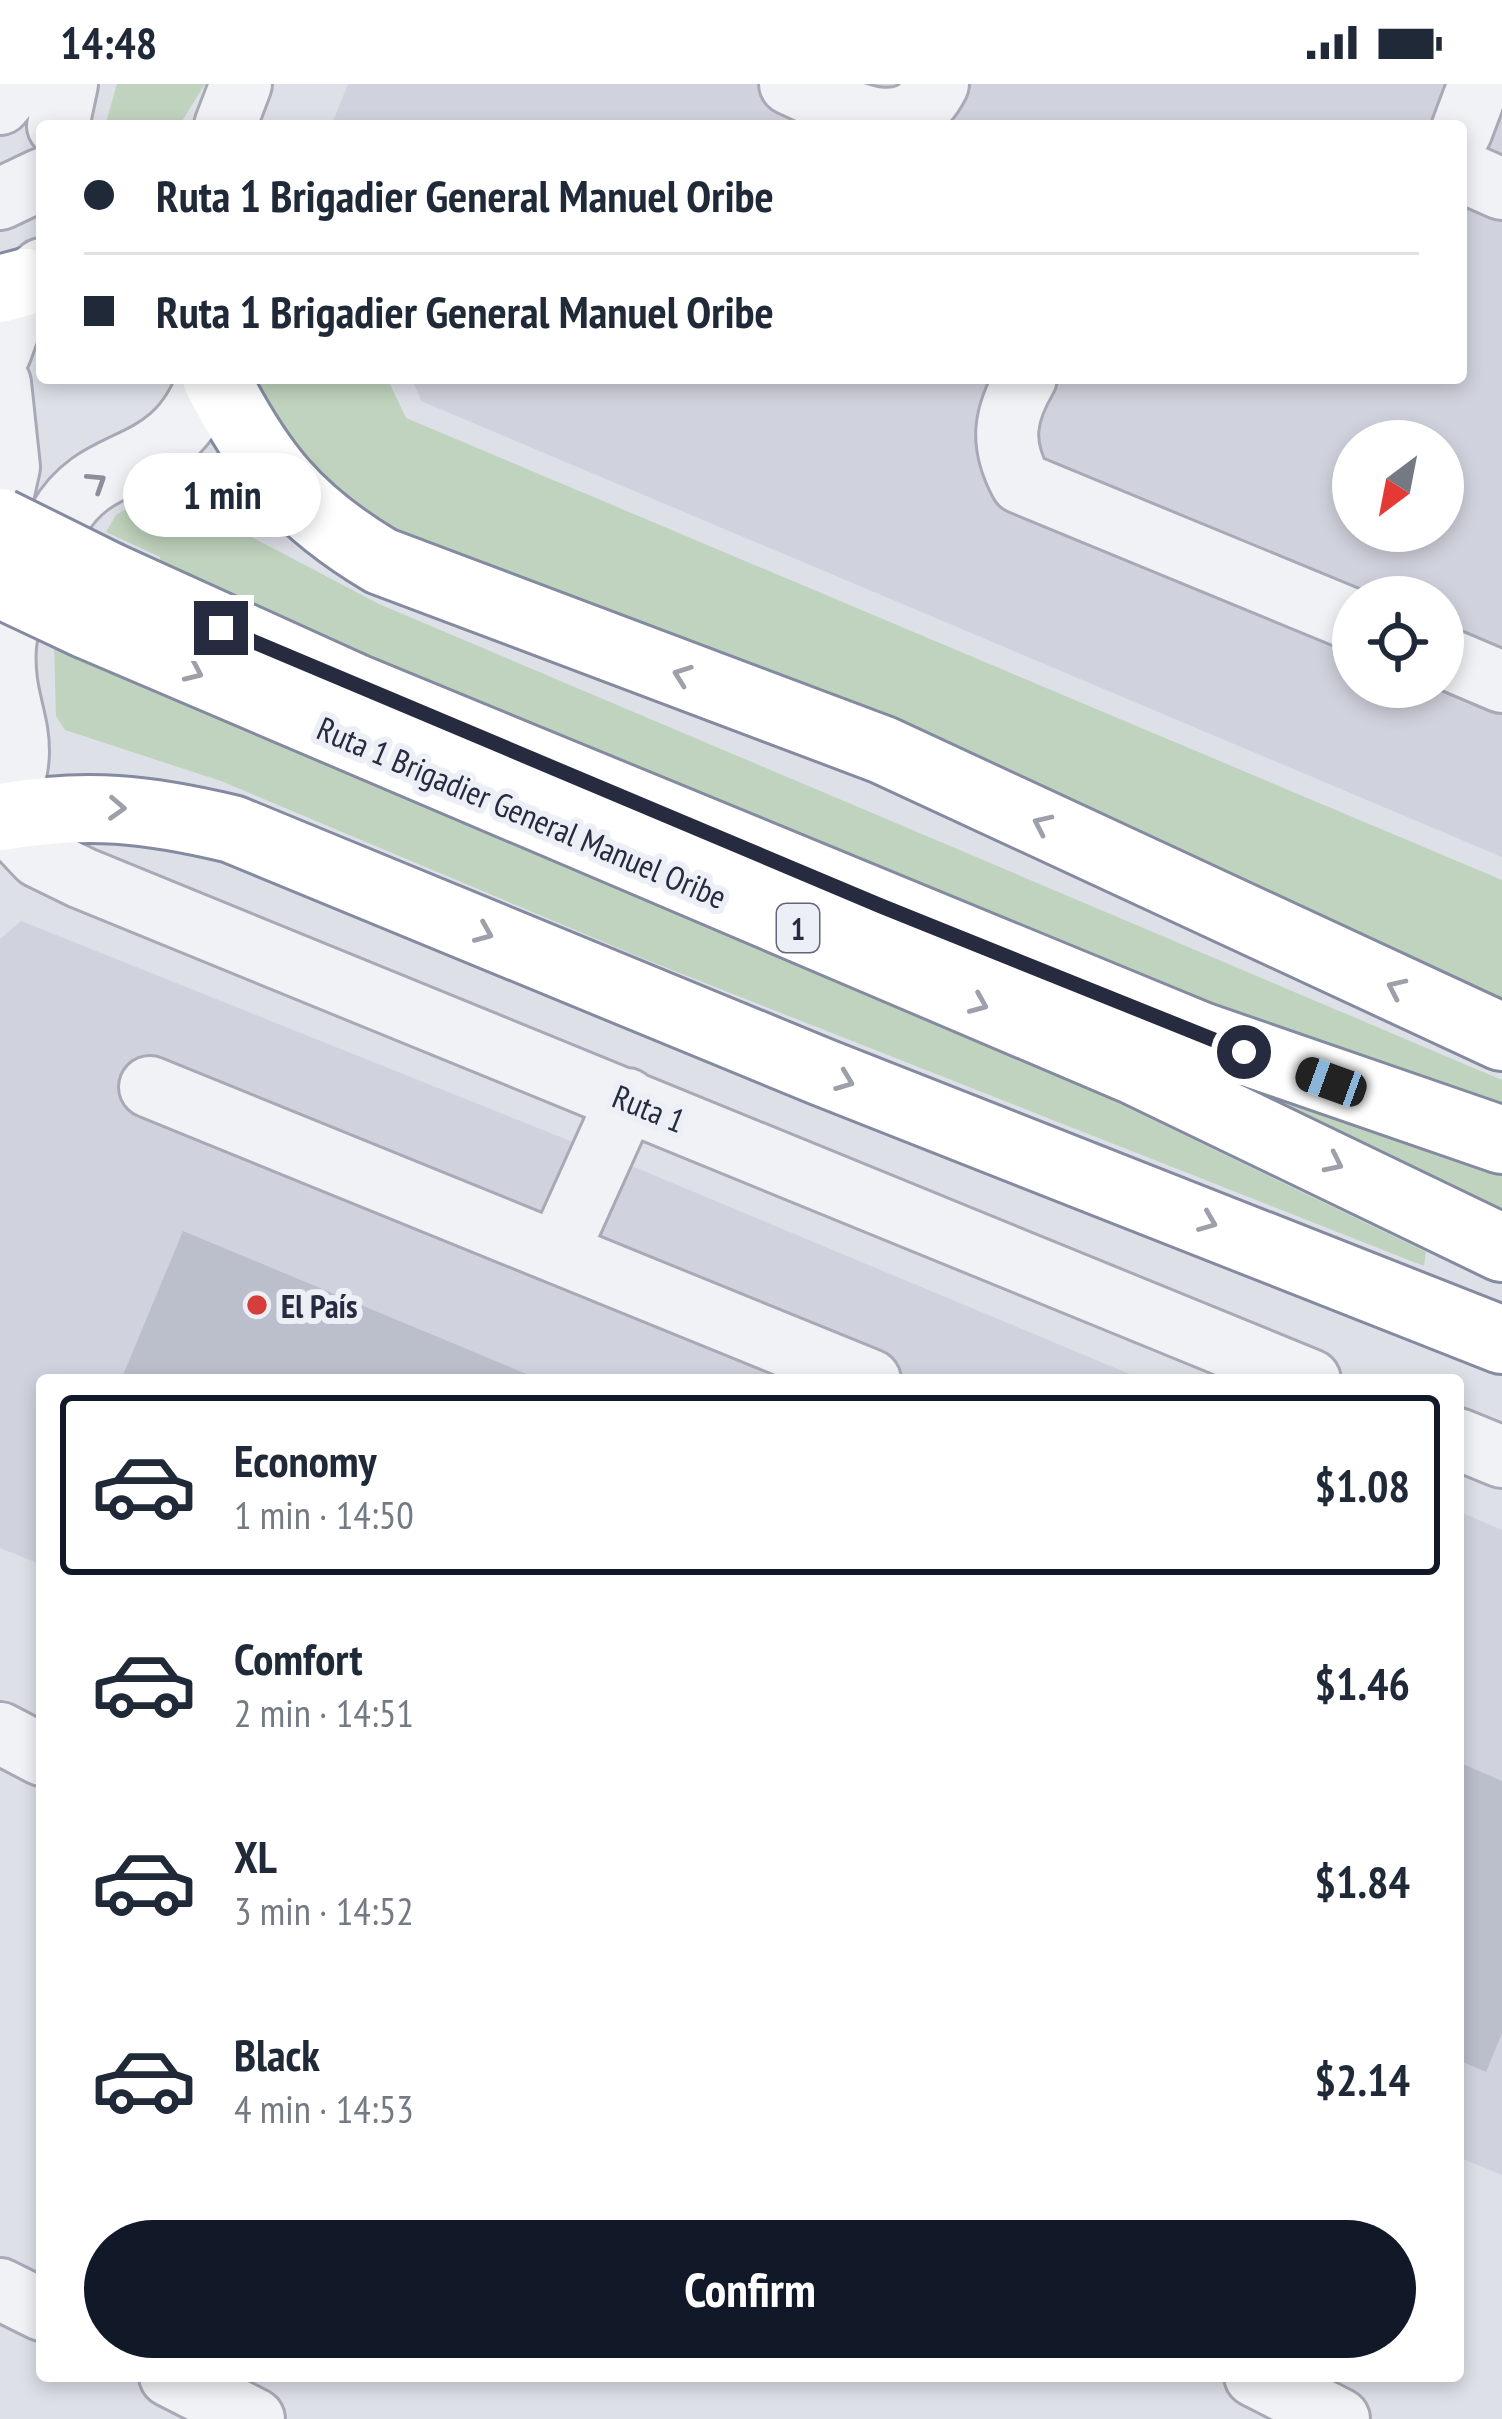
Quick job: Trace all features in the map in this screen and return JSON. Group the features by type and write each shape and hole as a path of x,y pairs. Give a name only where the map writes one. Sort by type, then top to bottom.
{"highway":[{"path":"216,384 289,493 324,528 381,561 883,750 1502,1037"},
{"name":"Ruta 1 Brigadier General Manuel Oribe","path":"0,522 98,601 1137,1072 1502,1248"},
{"name":"Ruta 1 Brigadier General Manuel Oribe","path":"0,584 98,601 378,697 1201,1036 1502,1140"},
{"path":"0,817 100,807 149,809 232,829 822,1072 1502,1340"}],"street":[{"path":"0,104 17,84"},
{"path":"59,120 67,84"},
{"path":"790,84 873,120"},
{"path":"904,120 928,104 938,84"},
{"path":"1466,120 1479,84"},
{"path":"1467,174 1502,189"},
{"path":"0,199 36,182"},
{"path":"0,353 23,280"},
{"path":"0,382 9,467 0,507"},
{"path":"0,817 20,757 4,652 8,624 61,515 88,485 176,436 208,384"},
{"path":"1023,384 1008,409 1006,454 1021,483 1332,611"},
{"path":"1464,666 1502,682"},
{"name":"Ruta 1","path":"0,817 39,857 82,878 1295,1374"},
{"path":"150,1087 856,1374"},
{"path":"560,1250 627,1099"},
{"path":"1464,1441 1502,1457"},
{"path":"0,1733 36,1752"},
{"path":"0,2289 36,2307"},
{"path":"188,2382 243,2401"},
{"path":"1267,2382 1339,2419"}],"shaded area":[{"path":"348,84 1502,84 1502,857 421,401 414,384 1467,384 1467,120 333,120"},
{"path":"21,921 603,1154 1130,1374 36,1374 36,1563 0,1548 0,939"},
{"path":"1464,1514 1502,1530 1502,2175 1464,2159"}],"green space":[{"path":"117,84 205,84 183,120 107,120"},
{"path":"260,384 390,384 406,418 1502,880 1502,1015 384,529 308,467"},
{"path":"160,489 379,604 1502,1080 1502,1107 1314,1048 357,654 160,564 160,557 106,532 116,515"},
{"path":"54,645 1014,1053 1426,1252 1424,1266 644,959 221,781 65,730 56,716"},
{"path":"1259,1093 1502,1176 1502,1209"}],"building":[{"name":"El País","path":"183,1231 527,1374 123,1374"},
{"path":"1464,1765 1502,1781 1502,2033 1486,2072 1464,2063"}],"place":[{"name":"El País","path":"257,1305"}],"route":[{"path":"221,628 881,906 1244,1052"}]}
